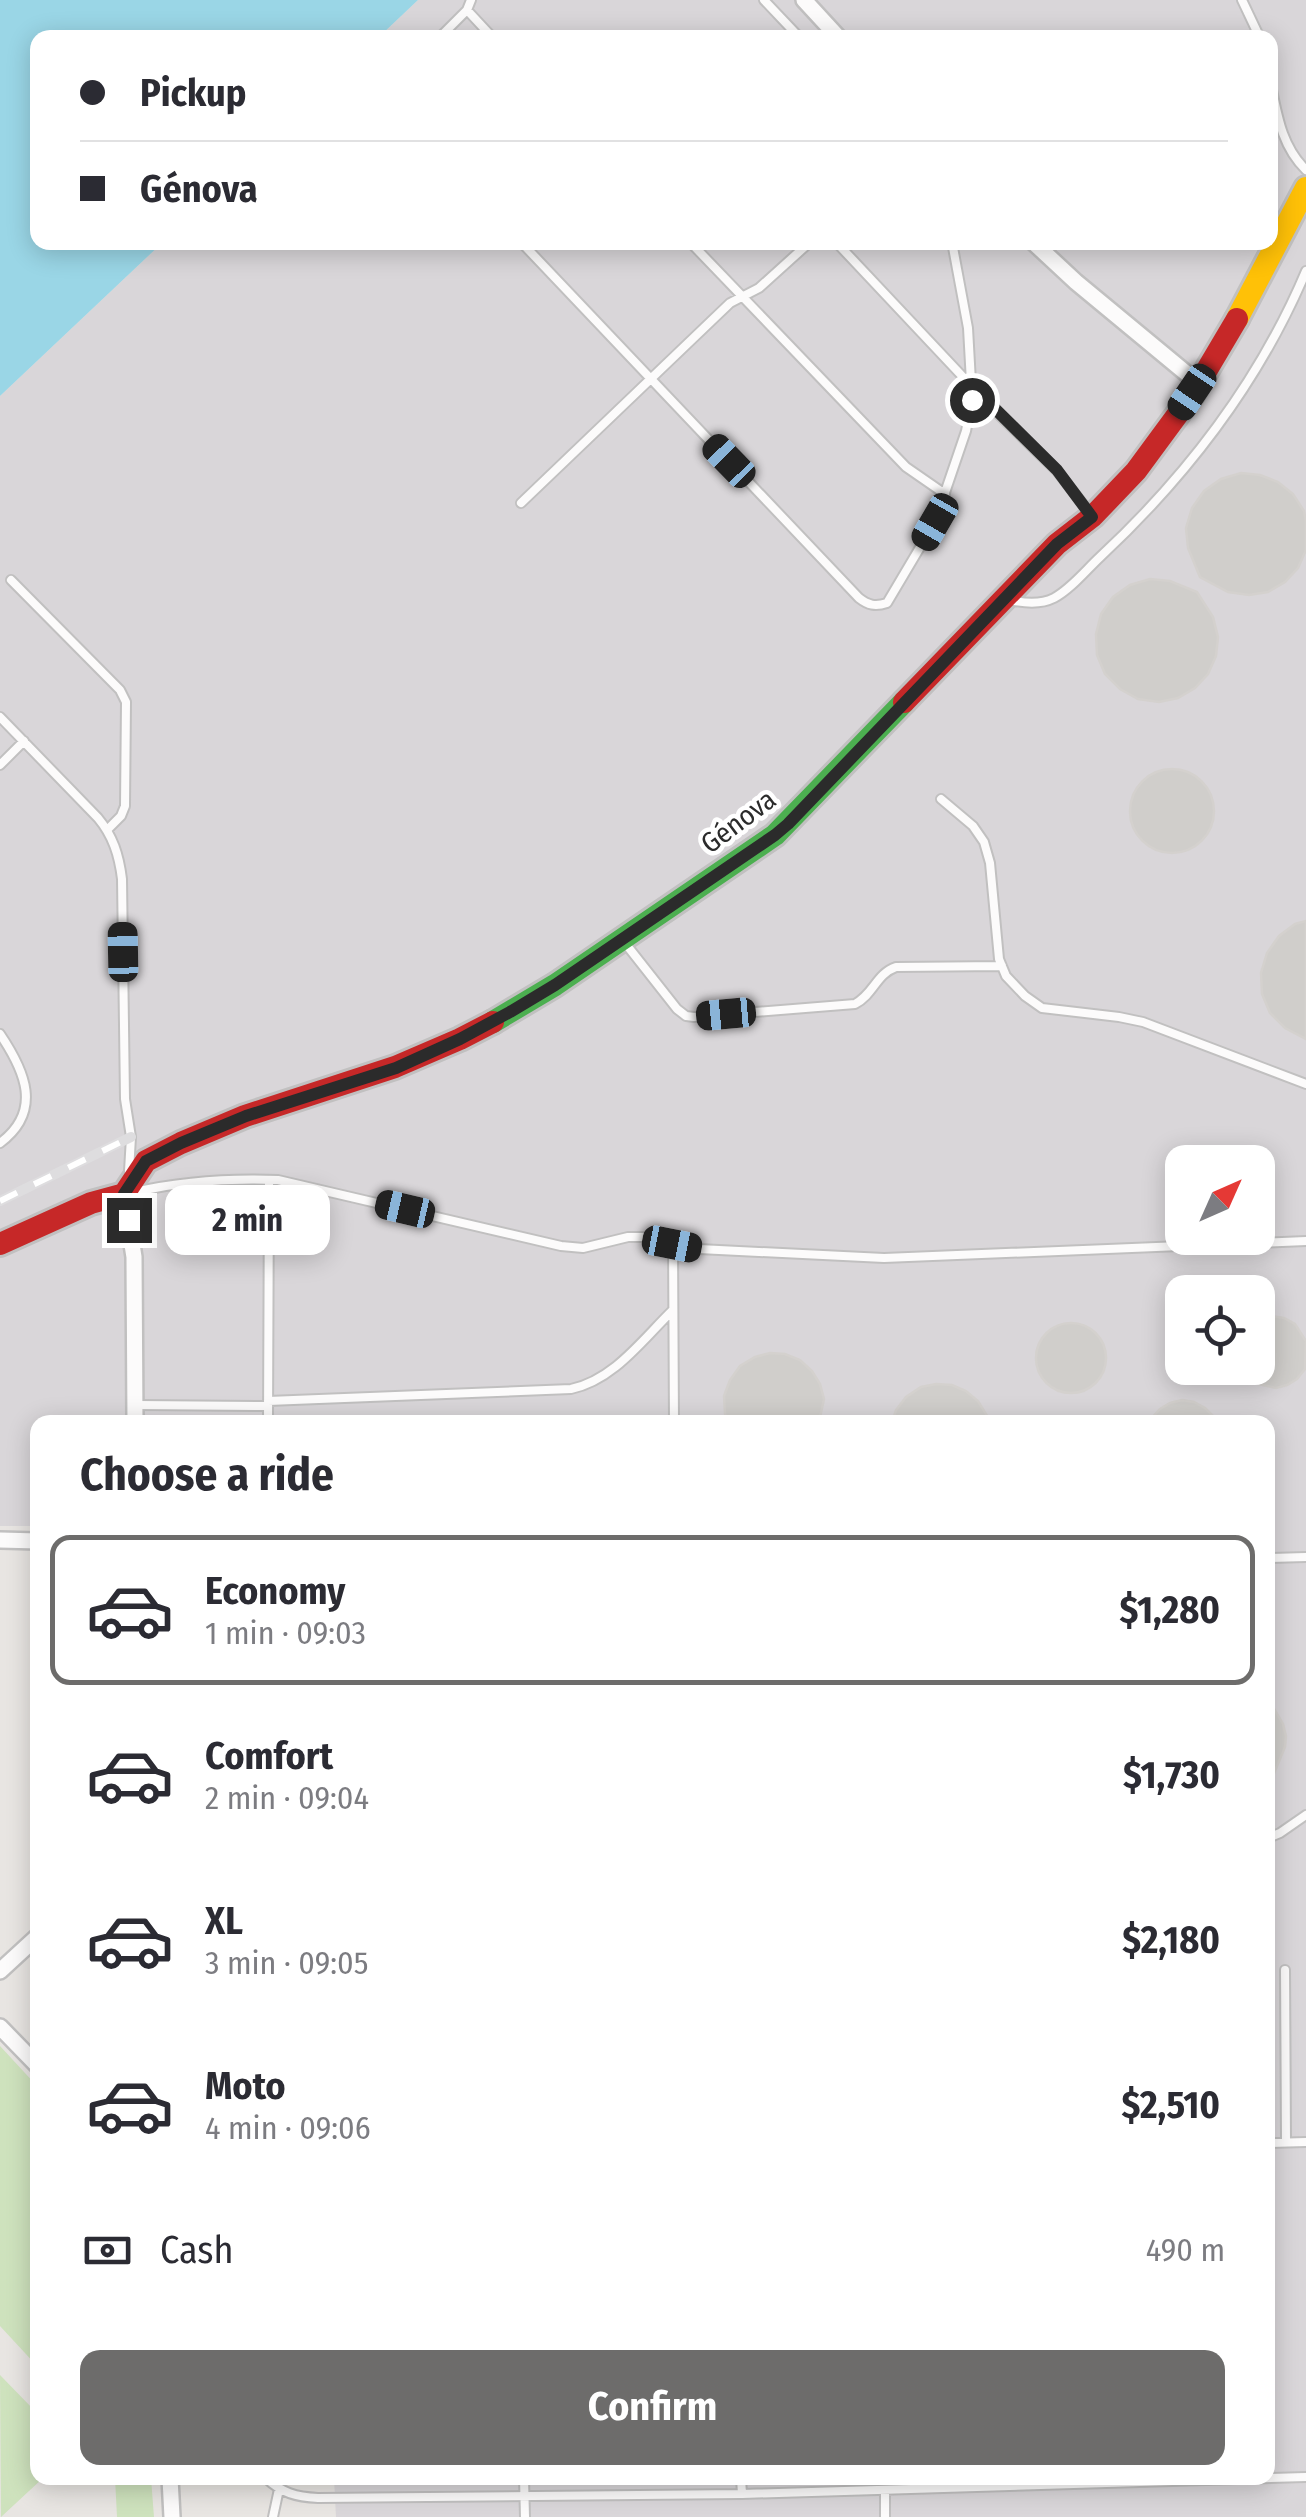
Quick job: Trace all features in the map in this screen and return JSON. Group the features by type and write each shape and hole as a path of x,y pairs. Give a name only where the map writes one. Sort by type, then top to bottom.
{"street":[{"path":"804,0 832,30"},
{"name":"Génova","path":"1278,241 1306,188"},
{"path":"1042,250 1198,383"},
{"name":"Génova","path":"124,1194 146,1161 197,1136 246,1116 396,1068 525,1004 788,824 1057,544 1092,517 1141,464 1224,342 1273,250"},
{"path":"0,1244 81,1207 124,1194 134,1257 136,1415"},
{"path":"0,1540 30,1541"},
{"path":"0,1971 30,1943"},
{"path":"0,2027 30,2058"},
{"path":"170,2485 172,2517"}],"lane":[{"path":"447,30 467,10 471,0"},
{"path":"764,0 792,30"},
{"path":"1242,0 1256,30"},
{"path":"467,10 486,30"},
{"path":"1278,117 1282,135 1306,170"},
{"path":"529,250 868,604 878,606 886,603 935,522 966,432 972,386 968,328 953,250"},
{"path":"698,250 906,466 944,494"},
{"path":"521,503 730,303 759,288 801,250"},
{"path":"844,250 1057,470 1092,517"},
{"path":"1004,599 1040,603 1056,597 1127,532 1231,410 1286,318 1306,271"},
{"path":"11,580 120,690 126,702 125,806 108,830"},
{"path":"0,716 108,830 117,851 122,879 125,1099 131,1137 124,1194 178,1182 269,1180 583,1248 644,1237 699,1249 884,1258 1306,1241"},
{"path":"0,765 24,741"},
{"path":"942,800 984,842 990,863 999,959 1006,976 1025,996 1042,1008 1143,1022 1306,1084"},
{"path":"622,939 677,1010 694,1017 855,1004 870,994 886,970 896,967 1002,966"},
{"path":"0,1034 21,1070 27,1092 18,1128 0,1143"},
{"path":"268,1415 269,1180"},
{"path":"672,1244 674,1415"},
{"path":"135,1404 268,1404 587,1385 610,1372 674,1310"},
{"path":"1275,1558 1306,1557"},
{"path":"1275,1835 1306,1815"},
{"path":"1285,1970 1286,2142"},
{"path":"1275,2142 1306,2142"},
{"path":"1275,2478 1306,2477"},
{"path":"274,2485 296,2498 742,2494 927,2485"},
{"path":"524,2485 525,2517"},
{"path":"742,2485 742,2494"},
{"path":"274,2517 278,2489"},
{"path":"884,2490 885,2517"}],"shaded area":[{"path":"418,0 1306,0 1306,2517 336,2517 334,2485 1275,2485 1275,1415 30,1415 30,1526 0,1526 0,396 155,250 1278,250 1278,30 386,30"}],"green space":[{"path":"0,2046 30,2078 30,2358 0,2326"},
{"path":"0,2375 30,2406 30,2485 35,2485 1,2517"},
{"path":"115,2485 152,2485 154,2517 117,2517"}],"water":[{"path":"0,0 418,0 386,30 30,30 30,250 155,250 0,396"}],"building":[{"path":"1241,473 1278,482 1293,494 1306,521 1306,550 1298,568 1268,592 1249,595 1228,592 1200,577 1188,548 1186,528 1192,508 1204,491 1221,479"},
{"path":"1150,579 1170,581 1197,592 1213,617 1218,637 1216,656 1208,674 1178,698 1159,702 1138,699 1120,689 1105,674 1097,655 1096,634 1101,614 1113,597 1130,585"},
{"path":"1172,769 1188,772 1202,781 1211,795 1211,827 1202,841 1188,850 1172,853 1156,850 1142,841 1133,827 1130,811 1133,795 1142,781 1156,772"},
{"path":"1306,921 1306,1039 1285,1028 1270,1013 1262,994 1261,973 1267,953 1279,936"},
{"path":"1275,1317 1295,1324 1306,1341 1305,1369 1297,1379 1276,1388 1263,1385 1275,1385"},
{"path":"1071,1323 1085,1325 1096,1333 1104,1344 1104,1372 1096,1383 1085,1391 1071,1393 1057,1391 1046,1383 1038,1372 1036,1358 1038,1344 1046,1333 1057,1325"},
{"path":"785,1354 800,1360 820,1384 824,1399 821,1415 726,1415 724,1396 730,1380 740,1366 755,1357"},
{"path":"952,1385 978,1401 987,1415 894,1415 906,1397 921,1387"},
{"path":"1194,1402 1212,1415 1154,1415 1170,1403"},
{"path":"1275,1710 1283,1724 1285,1747 1275,1771"}],"railway":[{"path":"0,1201 131,1137"}],"traffic: fast":[{"path":"493,1022 555,985 775,835 904,702"}],"traffic: slow":[{"path":"1278,241 1306,188"},
{"path":"1237,319 1273,250"}],"traffic: jam":[{"path":"904,702 1057,544 1093,516 1136,471 1192,395 1237,319"},
{"path":"0,1244 91,1203 124,1194 146,1161 181,1143 245,1116 395,1067 493,1022"}],"route":[{"path":"129,1220 124,1194 146,1161 212,1129 396,1068 460,1039 555,985 788,824 1057,544 1092,517 1057,470 972,386 972,400"}]}
